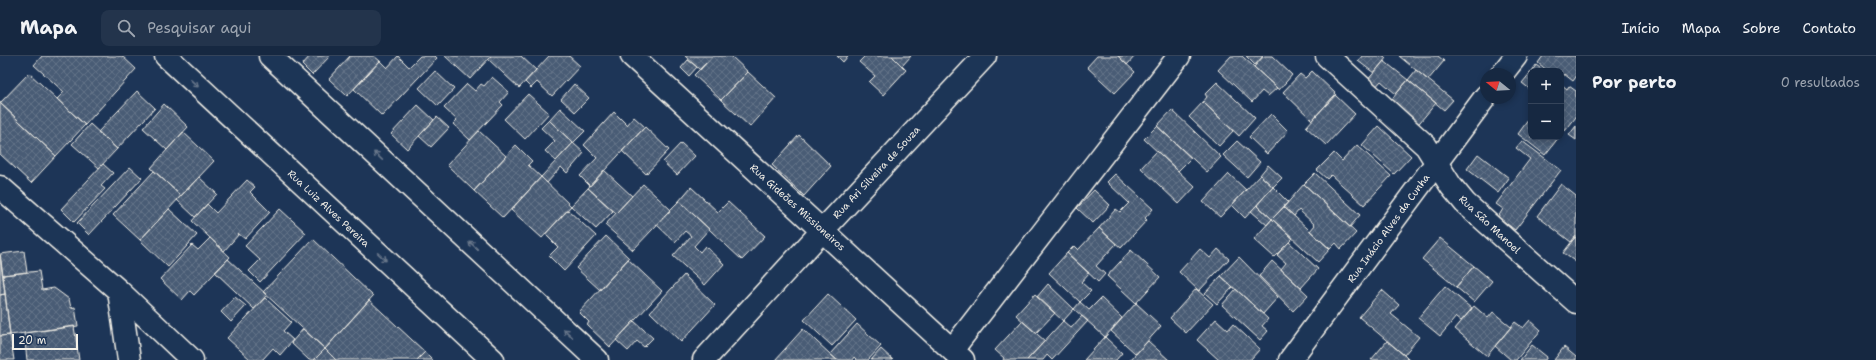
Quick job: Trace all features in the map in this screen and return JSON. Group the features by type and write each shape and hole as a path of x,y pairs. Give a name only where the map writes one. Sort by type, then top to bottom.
{"street":[{"name":"Rua Luiz Alves Pereira","path":"166,56 493,360"},
{"path":"270,56 597,360"},
{"name":"Rua Gideões Missioneiros","path":"632,56 958,355"},
{"name":"Rua Ari Silveira de Souza","path":"704,360 985,56"},
{"path":"958,355 1179,56"},
{"name":"Rua São Manoel","path":"1327,56 1426,146 1451,186 1465,203 1576,302"},
{"path":"1507,68 1516,56"},
{"name":"Rua Inácio Alves da Cunha","path":"1290,360 1480,104"},
{"path":"0,187 119,292 192,360"},
{"path":"119,292 129,360"}],"building":[{"path":"42,56 122,56 136,69 85,125 57,99 64,92 34,65"},
{"path":"310,56 330,56 312,75 302,65"},
{"path":"350,56 374,56 380,61 347,96 329,79"},
{"path":"398,56 409,67 420,56 435,56 437,58 382,116 354,89 380,61 387,68"},
{"path":"445,56 491,56 470,79"},
{"path":"491,56 521,56 536,70 519,88 488,59"},
{"path":"549,56 569,56 580,66 552,96 537,82 531,88 525,82"},
{"path":"685,56 713,56 700,70"},
{"path":"713,56 731,56 748,72 721,100 694,75"},
{"path":"837,56 848,56 843,62"},
{"path":"865,56 892,56 906,70 883,95 869,82 875,76 859,62"},
{"path":"892,56 911,56 902,66"},
{"path":"1097,56 1118,56 1135,72 1115,93 1087,67"},
{"path":"1118,56 1135,56 1127,65"},
{"path":"1231,56 1242,56 1277,88 1268,96 1262,91 1252,102 1218,70"},
{"path":"1246,56 1263,56 1255,65"},
{"path":"1264,56 1272,56 1292,75 1279,90 1254,67"},
{"path":"1362,56 1384,56 1386,58 1374,73 1358,61"},
{"path":"1399,56 1438,56 1444,61 1428,80"},
{"path":"1543,56 1576,56 1576,77 1573,81 1564,74 1564,68 1544,68 1538,63"},
{"path":"688,60 697,67 689,76 681,68"},
{"path":"1384,61 1408,80 1396,94 1381,81 1374,89 1366,82"},
{"path":"1416,70 1453,100 1444,110 1408,80"},
{"path":"435,71 454,89 438,106 419,88"},
{"path":"1312,71 1336,94 1312,120 1283,92 1300,74 1305,78"},
{"path":"748,72 776,98 750,127 721,100"},
{"path":"29,73 85,125 56,156 0,103"},
{"path":"1528,76 1528,88 1522,83"},
{"path":"492,77 509,92 500,102 503,105 470,140 453,124 457,120 444,108 467,84 475,91 481,84 484,86"},
{"path":"1408,80 1436,103 1415,128 1387,105"},
{"path":"1217,82 1255,118 1239,136 1203,102 1207,97 1205,94"},
{"path":"574,84 589,98 575,112 561,99"},
{"path":"1564,86 1567,89 1569,86 1576,91 1576,117 1565,131"},
{"path":"137,91 155,108 117,149 98,132"},
{"path":"528,94 549,113 525,139 504,119"},
{"path":"1335,95 1355,114 1326,145 1306,127"},
{"path":"1203,102 1233,131 1219,146 1189,117"},
{"path":"0,103 56,156 31,183 0,154"},
{"path":"164,104 188,127 167,150 143,128"},
{"path":"418,105 434,120 407,149 391,134"},
{"path":"560,108 585,131 573,143 549,120"},
{"path":"1172,110 1221,157 1207,172 1157,126"},
{"path":"614,112 627,125 634,117 645,127 590,186 580,176 597,158 584,145"},
{"path":"1271,114 1288,131 1267,154 1249,137"},
{"path":"437,117 449,128 431,147 419,136"},
{"path":"549,120 573,143 556,161 545,151 555,141 541,128"},
{"path":"1528,120 1528,140 1557,140 1545,155 1518,134"},
{"path":"90,124 117,149 99,168 72,144"},
{"path":"1157,126 1191,158 1178,171 1144,139"},
{"path":"1379,126 1411,156 1394,174 1362,145"},
{"path":"1576,126 1576,140 1569,135"},
{"path":"645,127 669,150 646,174 622,151"},
{"path":"479,131 506,156 474,191 447,165"},
{"path":"183,132 214,161 181,196 151,168"},
{"path":"799,135 831,166 804,196 772,165"},
{"path":"1237,141 1260,162 1247,177 1223,155"},
{"path":"1522,141 1561,170 1515,230 1498,217 1503,209 1496,204 1530,159 1516,148"},
{"path":"573,143 584,153 567,173 561,167 547,183 541,177"},
{"path":"681,143 695,156 677,175 663,162"},
{"path":"516,145 532,161 528,165 541,177 503,218 474,191"},
{"path":"1357,145 1391,176 1364,205 1331,175 1327,179 1317,170 1334,153 1342,161"},
{"path":"1157,151 1195,187 1179,204 1141,168"},
{"path":"1478,154 1509,178 1498,193 1467,169"},
{"path":"103,164 113,173 101,186 105,189 74,222 61,209"},
{"path":"1268,165 1282,178 1273,187 1260,175"},
{"path":"130,167 142,178 89,235 77,223"},
{"path":"604,170 632,196 616,213 588,188"},
{"path":"154,171 181,196 140,240 113,215"},
{"path":"1315,173 1360,215 1350,227 1304,184"},
{"path":"1115,174 1153,209 1145,218 1147,220 1121,248 1099,228 1116,209 1120,212 1129,203 1107,182"},
{"path":"1229,174 1246,190 1220,217 1203,202"},
{"path":"1260,175 1273,187 1245,218 1232,205"},
{"path":"199,177 217,194 195,217 177,200"},
{"path":"541,177 571,206 542,238 511,210"},
{"path":"247,180 255,187 250,192 270,212 245,239 239,234 224,251 192,221 207,204 216,213"},
{"path":"643,184 671,210 633,250 605,225"},
{"path":"1304,184 1356,233 1341,249 1336,243 1330,249 1310,231 1315,225 1299,210 1294,216 1284,207"},
{"path":"1561,184 1576,196 1576,236 1571,242 1537,216"},
{"path":"691,187 718,212 728,202 765,236 742,260 679,201"},
{"path":"1273,187 1288,202 1272,219 1257,205"},
{"path":"588,188 613,211 596,229 571,206"},
{"path":"1094,190 1110,205 1093,223 1077,208"},
{"path":"679,201 709,229 694,246 700,252 705,246 724,264 705,285 673,256 691,236 685,231 675,242 656,224"},
{"path":"1257,205 1272,219 1267,225 1251,211"},
{"path":"1284,207 1330,249 1318,262 1272,219"},
{"path":"169,209 197,235 168,267 140,240"},
{"path":"280,209 306,233 260,282 249,271 260,260 245,246"},
{"path":"568,210 596,236 564,271 549,256 558,247 545,234"},
{"path":"1272,219 1293,238 1274,257 1254,239"},
{"path":"1099,228 1116,244 1096,266 1105,274 1098,282 1067,253 1074,246 1078,250"},
{"path":"606,236 629,258 600,290 576,268"},
{"path":"1576,236 1576,262 1563,253"},
{"path":"210,238 230,257 194,295 190,291 182,300 160,279 192,245 198,250"},
{"path":"1440,238 1474,266 1456,287 1422,259"},
{"path":"313,239 373,296 325,349 263,292"},
{"path":"1289,242 1318,269 1301,288 1281,269 1286,263 1277,255"},
{"path":"1200,249 1210,258 1218,249 1229,259 1199,291 1179,272"},
{"path":"1131,250 1160,277 1136,303 1107,276"},
{"path":"24,251 27,272 3,275 0,254"},
{"path":"1067,253 1089,273 1081,282 1091,291 1080,302 1049,273"},
{"path":"0,255 5,294 0,295"},
{"path":"1239,257 1278,297 1263,314 1221,276"},
{"path":"228,259 267,295 254,309 215,272"},
{"path":"628,259 662,291 610,347 587,325 589,322 579,312"},
{"path":"1272,261 1308,295 1293,311 1259,276"},
{"path":"1474,266 1492,281 1474,302 1456,287"},
{"path":"39,271 42,290 54,288 69,299 71,308 75,307 78,326 10,335 3,275"},
{"path":"684,275 715,305 681,342 650,312"},
{"path":"1221,276 1233,287 1217,304 1205,293"},
{"path":"1048,284 1074,309 1063,321 1037,297"},
{"path":"1445,286 1472,309 1461,321 1456,317 1440,336 1418,318"},
{"path":"1196,289 1213,304 1186,333 1170,318"},
{"path":"1236,289 1268,319 1262,326 1268,331 1260,340 1222,305"},
{"path":"1382,290 1399,305 1391,314 1419,337 1404,355 1359,317"},
{"path":"5,294 10,335 0,336 0,295"},
{"path":"828,294 856,320 832,346 804,320"},
{"path":"1035,294 1055,313 1036,333 1016,315"},
{"path":"235,297 246,306 231,322 221,312"},
{"path":"265,298 291,322 283,331 293,340 280,355 273,348 262,360 251,360 227,338"},
{"path":"1101,298 1122,318 1105,337 1074,309 1080,302 1089,310"},
{"path":"369,300 425,352 417,360 336,360 325,349"},
{"path":"1136,303 1161,326 1136,354 1111,331"},
{"path":"1474,306 1488,318 1493,312 1511,327 1487,356 1455,329"},
{"path":"1082,316 1088,321 1052,360 1047,355 1043,360 1027,360 1063,321 1071,328"},
{"path":"1216,319 1228,330 1233,324 1260,349 1250,360 1219,360 1197,340"},
{"path":"1530,320 1541,330 1516,360 1511,360 1495,346 1515,322 1523,328"},
{"path":"634,321 653,338 644,347 637,341 628,351 616,340"},
{"path":"1022,321 1045,341 1027,360 1003,360 1004,358 995,350"},
{"path":"857,324 881,346 868,360 857,360 854,357 852,360 837,360 830,354"},
{"path":"74,326 79,360 27,360 24,333"},
{"path":"303,329 325,349 314,360 309,360 291,343"},
{"path":"803,329 830,354 837,360 775,360"},
{"path":"10,335 14,360 0,360 0,336"},
{"path":"1105,337 1122,353 1116,360 1084,360"},
{"path":"1148,341 1169,360 1130,360"},
{"path":"1387,341 1404,355 1409,360 1371,360"},
{"path":"1532,345 1547,357 1545,360 1520,360"},
{"path":"1564,347 1576,357 1576,360 1554,360"},
{"path":"325,349 336,360 314,360"},
{"path":"881,349 893,360 871,360"},
{"path":"425,352 433,360 417,360"}]}
